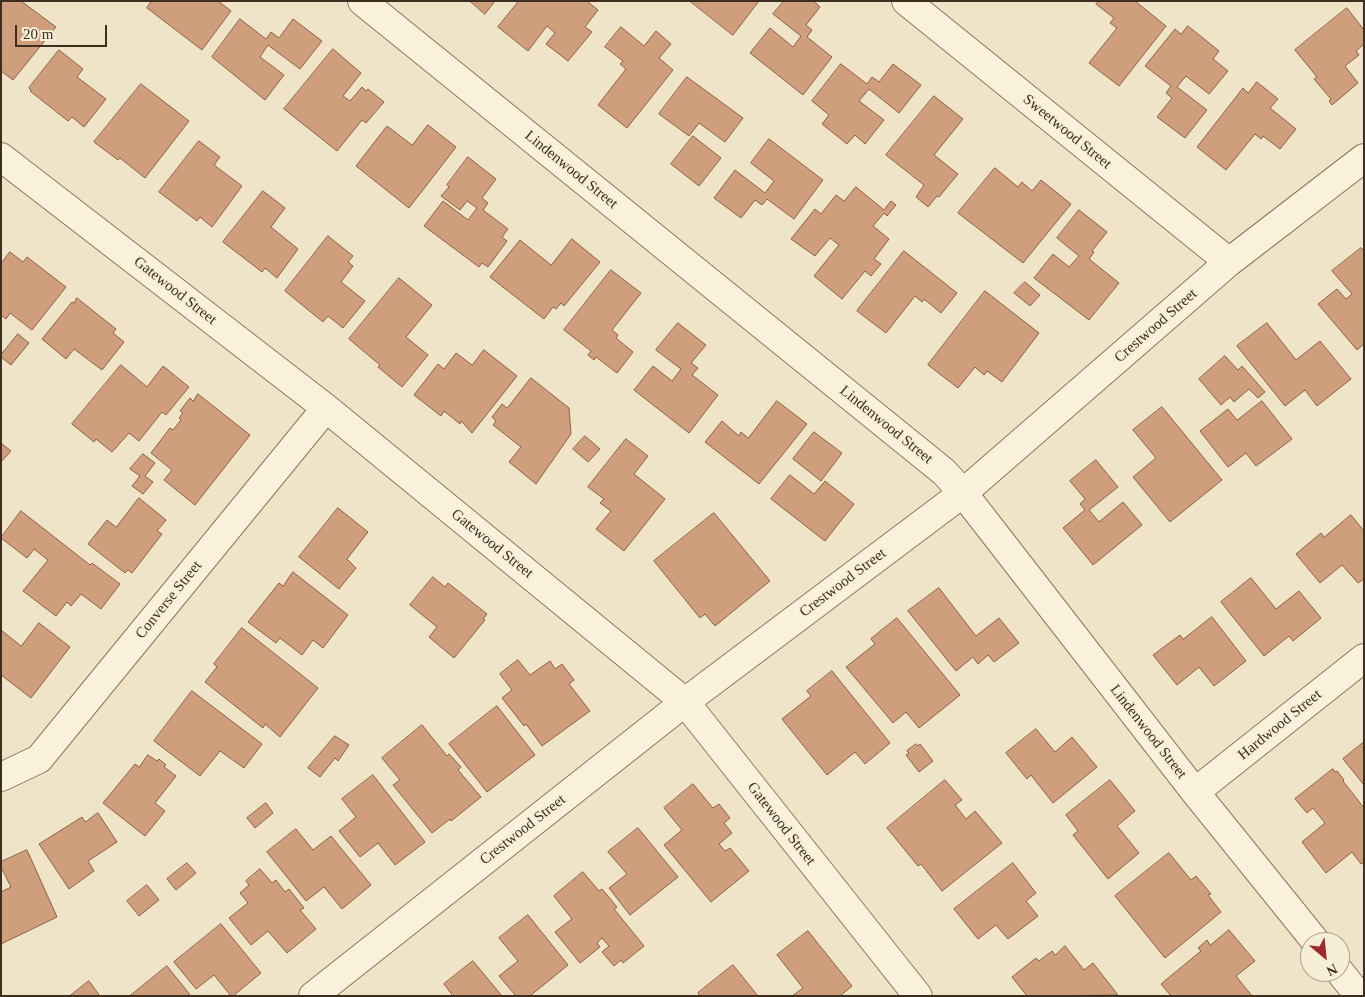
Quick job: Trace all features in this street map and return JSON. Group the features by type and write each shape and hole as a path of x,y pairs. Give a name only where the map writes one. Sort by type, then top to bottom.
{"street":[{"name":"Lindenwood Street","path":"362,1 944,472 963,493 1195,792 1308,932"},
{"name":"Sweetwood Street","path":"906,1 1229,262"},
{"name":"Crestwood Street","path":"313,996 685,702 963,493 1229,262 1364,158"},
{"name":"Gatewood Street","path":"7,171 326,408 685,702 918,996"},
{"name":"Converse Street","path":"1,777 39,759 326,408"},
{"name":"Hardwood Street","path":"1195,792 1364,658"},
{"path":"1348,982 1359,996"}],"building":[{"path":"1,1 21,1 56,27 13,80 1,71"},
{"path":"152,1 218,1 231,11 202,50 147,8"},
{"path":"470,1 495,1 485,14"},
{"path":"519,1 587,1 598,10 585,27 592,32 568,61 546,44 555,33 547,26 528,51 498,27"},
{"path":"690,1 759,1 733,35"},
{"path":"784,1 814,1 820,7 806,25 812,30 807,37 832,57 803,95 750,53 770,28 793,47 801,36 773,14"},
{"path":"1099,1 1135,1 1166,26 1119,86 1089,63 1117,28 1110,23 1114,18 1096,4"},
{"path":"1347,8 1364,30 1364,44 1356,51 1359,55 1345,66 1358,83 1332,105 1329,101 1331,99 1314,79 1317,77 1295,50"},
{"path":"240,19 266,39 271,32 279,38 293,19 322,41 300,69 268,45 260,57 284,75 265,100 212,57"},
{"path":"1188,26 1219,51 1213,59 1228,71 1209,94 1186,76 1177,87 1207,110 1185,138 1157,117 1172,98 1166,93 1171,86 1145,66 1175,29 1181,34"},
{"path":"621,27 644,46 656,31 671,44 659,58 673,70 627,128 598,105 626,69 620,64 623,61 605,47"},
{"path":"333,49 361,73 343,96 350,101 362,87 366,91 368,89 384,102 366,123 362,120 337,151 284,109"},
{"path":"59,50 83,69 77,77 106,99 84,127 72,117 68,121 30,91 29,88"},
{"path":"841,64 867,84 872,77 879,82 893,64 921,85 899,113 869,89 859,101 884,120 865,144 855,135 847,144 822,124 829,115 812,101"},
{"path":"687,77 743,118 725,142 699,123 689,136 659,114"},
{"path":"1257,82 1278,99 1270,108 1296,129 1280,149 1263,136 1261,139 1255,134 1226,170 1197,147 1243,88 1248,93"},
{"path":"141,84 189,121 145,178 120,158 118,160 94,142"},
{"path":"934,96 963,119 934,155 958,174 928,207 916,197 924,185 886,155"},
{"path":"428,125 456,147 409,208 356,166 387,126 412,145"},
{"path":"693,136 721,158 699,186 671,164"},
{"path":"769,139 823,180 794,219 767,199 762,205 755,200 741,218 714,198 735,170 765,193 774,181 751,163"},
{"path":"199,141 220,157 214,165 242,186 212,227 200,217 197,221 159,192"},
{"path":"468,157 496,179 482,198 488,203 483,210 508,229 502,237 507,241 488,267 482,263 479,267 424,226 443,201 468,220 477,208 467,201 460,210 441,196"},
{"path":"995,168 1018,187 1022,182 1032,191 1041,180 1071,204 1023,263 958,213"},
{"path":"856,187 884,210 891,201 896,205 887,216 884,213 873,226 889,239 874,259 881,264 871,276 865,271 842,299 814,276 839,245 830,238 815,256 791,239 815,209 821,214 836,195 844,201"},
{"path":"263,191 285,208 271,227 298,249 277,278 265,268 262,272 223,242"},
{"path":"1079,210 1107,232 1092,251 1094,252 1089,259 1119,283 1089,320 1034,278 1053,254 1069,267 1079,256 1057,238"},
{"path":"328,236 353,256 348,262 353,266 341,282 365,301 343,328 328,316 323,322 285,291"},
{"path":"572,239 600,262 564,306 561,303 556,309 553,307 544,319 490,277 520,240 551,265"},
{"path":"1361,248 1364,251 1364,344 1357,350 1318,304 1337,289 1346,299 1352,294 1332,271"},
{"path":"904,251 957,293 941,313 924,299 922,302 915,296 886,333 857,311"},
{"path":"10,252 23,262 27,257 66,287 32,330 10,313 6,319 1,315 1,264"},
{"path":"611,270 641,293 612,330 618,335 616,338 633,352 617,373 596,357 594,360 588,355 591,351 564,330"},
{"path":"399,278 432,305 406,337 428,355 402,387 378,367 380,365 349,339"},
{"path":"1025,282 1040,295 1030,306 1014,293"},
{"path":"985,291 1039,333 1002,382 987,371 984,375 975,367 958,388 928,365"},
{"path":"77,298 116,329 113,333 124,342 102,370 74,349 66,359 42,339"},
{"path":"678,323 706,345 691,363 698,368 692,375 718,395 689,433 634,390 653,366 672,381 681,369 656,350"},
{"path":"1267,323 1296,360 1320,341 1351,379 1317,406 1305,390 1285,406 1237,346"},
{"path":"18,334 29,343 11,365 1,355"},
{"path":"484,350 517,376 472,433 461,421 460,424 444,411 441,416 414,395 438,364 444,369 456,353 472,365"},
{"path":"1225,356 1238,370 1242,366 1265,392 1258,398 1249,389 1234,402 1230,397 1221,405 1199,379"},
{"path":"121,365 147,387 163,366 189,387 166,415 162,412 139,441 129,433 112,452 96,439 94,442 72,424"},
{"path":"531,378 569,408 571,434 536,484 509,462 521,447 493,425 496,421 492,417 502,404 507,408"},
{"path":"198,394 250,435 195,505 164,480 172,470 151,453 170,428 173,430 181,420 179,418 183,413 180,411 190,398 193,401"},
{"path":"777,401 807,424 759,484 705,442 722,421 739,436 741,432 748,438"},
{"path":"1262,401 1292,439 1256,466 1246,453 1228,467 1200,431 1228,409 1237,420"},
{"path":"1162,407 1222,480 1170,522 1133,477 1156,458 1133,430"},
{"path":"814,432 842,453 821,481 793,459"},
{"path":"585,436 600,449 588,462 573,449"},
{"path":"626,439 648,456 634,474 665,499 624,551 596,529 611,511 600,503 604,499 588,487"},
{"path":"1,443 11,451 1,462"},
{"path":"143,454 155,463 145,476 153,482 143,494 132,486 140,476 130,469"},
{"path":"1096,460 1118,487 1089,510 1099,522 1123,502 1142,525 1093,565 1063,528 1085,510 1080,504 1085,499 1070,481"},
{"path":"790,475 814,494 825,481 854,504 825,541 771,499"},
{"path":"139,498 166,520 157,531 162,534 132,573 128,570 125,573 88,544 107,520 116,527"},
{"path":"338,508 368,532 347,559 356,568 339,589 299,557"},
{"path":"21,511 90,565 92,563 120,584 101,609 81,594 71,606 67,602 56,616 23,591 48,560 34,549 27,558 1,538"},
{"path":"714,513 770,581 715,626 705,614 700,618 654,561"},
{"path":"1351,515 1364,531 1364,579 1358,583 1342,565 1320,583 1296,554 1321,533 1324,537"},
{"path":"293,572 348,615 323,648 313,640 302,655 280,638 276,643 248,622 279,583 283,586"},
{"path":"433,577 445,587 448,583 487,614 483,619 485,620 454,658 429,637 437,627 410,605"},
{"path":"1251,578 1276,609 1299,591 1321,618 1293,641 1289,636 1264,656 1221,602"},
{"path":"939,588 976,636 999,618 1019,643 994,662 988,655 978,664 973,657 956,671 908,611"},
{"path":"1212,617 1246,661 1214,686 1199,667 1177,685 1153,655 1180,635 1183,639"},
{"path":"897,618 960,695 919,728 906,712 893,723 846,667 875,644 871,639"},
{"path":"39,623 70,647 31,698 1,675 1,630 21,646"},
{"path":"242,628 318,688 280,737 265,724 263,728 205,682 217,667 214,664"},
{"path":"518,660 530,675 550,661 555,669 562,664 574,680 569,684 590,711 542,746 526,724 524,726 502,698 512,690 500,674"},
{"path":"832,671 890,743 865,764 855,752 827,775 782,719 811,696 807,691"},
{"path":"192,691 262,744 244,768 220,751 200,776 154,741"},
{"path":"497,706 535,755 487,792 449,744"},
{"path":"422,725 447,756 449,754 461,767 458,770 481,797 451,821 450,819 432,833 393,785 400,780 382,758"},
{"path":"1036,729 1055,752 1072,737 1097,767 1053,803 1031,775 1027,779 1006,753"},
{"path":"335,736 349,745 338,761 335,758 320,777 308,768"},
{"path":"1364,742 1364,785 1343,759"},
{"path":"916,744 918,746 920,744 933,761 919,772 906,755 909,753 907,751"},
{"path":"148,755 157,761 159,759 166,765 164,767 176,776 155,803 165,811 145,836 103,803 135,764 139,767"},
{"path":"1333,769 1335,772 1337,771 1364,808 1364,862 1361,864 1352,852 1326,873 1302,842 1325,823 1313,808 1307,813 1295,799"},
{"path":"373,775 425,842 395,865 378,843 360,857 339,831 356,817 342,799"},
{"path":"945,780 962,800 955,805 966,819 975,811 1002,843 942,891 921,864 918,866 887,828"},
{"path":"1110,780 1135,811 1117,826 1139,853 1108,879 1073,835 1078,831 1066,815"},
{"path":"693,784 713,808 719,804 730,818 724,823 732,833 719,844 725,851 730,848 749,871 711,902 664,845 682,830 664,808"},
{"path":"266,803 273,813 255,828 247,818"},
{"path":"98,813 117,842 88,861 94,871 69,889 39,844 82,817 85,822"},
{"path":"638,828 678,877 630,915 609,888 627,874 608,852"},
{"path":"296,829 313,850 331,836 371,885 342,909 324,887 306,901 267,852"},
{"path":"27,850 57,917 1,944 1,892 11,887 1,867 1,862"},
{"path":"1169,853 1191,880 1196,876 1211,894 1208,895 1221,912 1165,958 1115,896"},
{"path":"187,863 196,873 176,890 167,879"},
{"path":"1013,863 1036,893 1026,901 1038,916 1008,939 996,925 978,939 954,909"},
{"path":"260,869 272,883 276,880 285,892 289,889 304,908 300,910 316,929 287,953 268,931 251,945 229,918 248,903 240,893 249,885 246,881"},
{"path":"583,872 599,891 602,889 617,907 614,909 644,946 623,963 621,960 614,966 602,952 609,946 602,938 597,943 600,947 580,963 555,932 572,919 554,896"},
{"path":"147,885 159,900 139,916 127,901"},
{"path":"528,915 568,965 530,996 516,996 499,976 518,961 499,938"},
{"path":"221,924 261,973 233,996 214,975 196,989 174,962"},
{"path":"1229,930 1255,961 1236,976 1252,996 1171,996 1161,984 1201,951 1198,948 1207,940 1210,945"},
{"path":"808,931 852,986 840,996 792,996 803,988 777,955"},
{"path":"1065,946 1084,970 1093,963 1118,995 1027,996 1012,977 1036,958 1039,961 1052,951 1055,955"},
{"path":"473,961 502,996 453,996 444,984"},
{"path":"733,965 758,996 700,996 698,993"},
{"path":"167,966 191,996 130,996"},
{"path":"89,981 100,996 70,996"}]}
